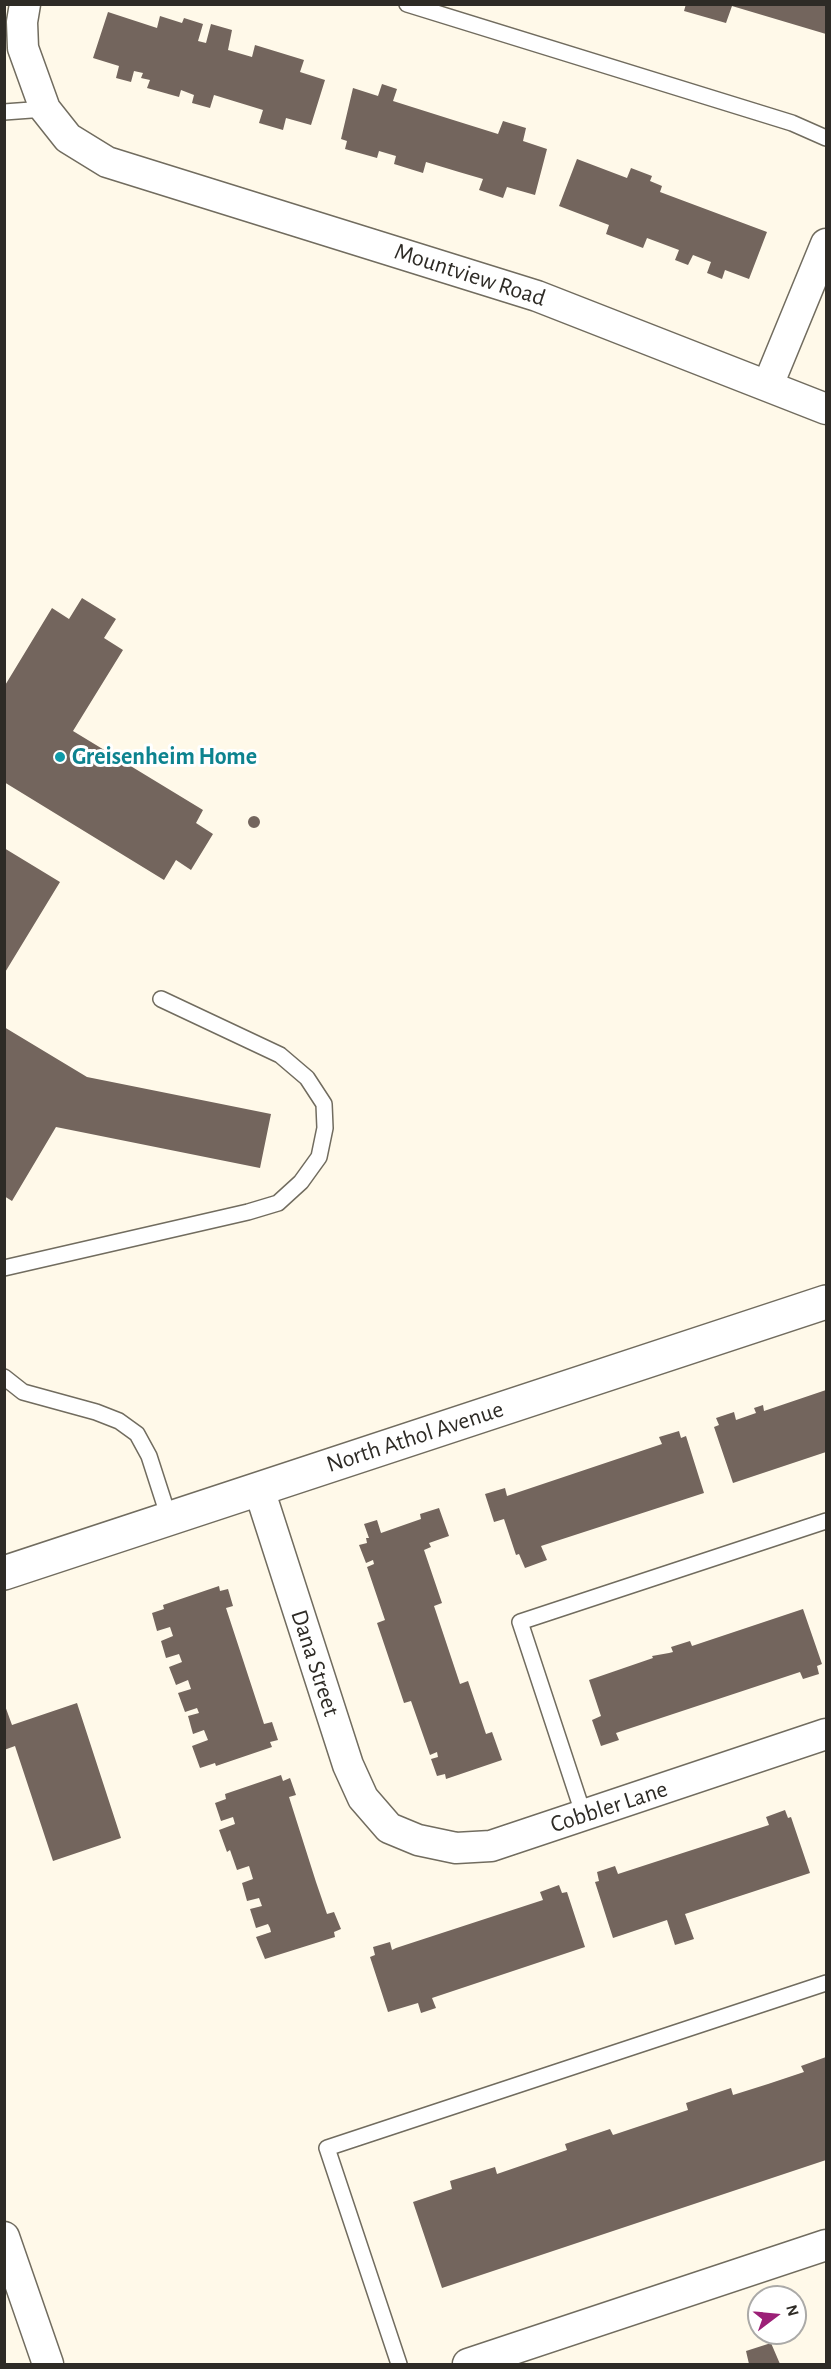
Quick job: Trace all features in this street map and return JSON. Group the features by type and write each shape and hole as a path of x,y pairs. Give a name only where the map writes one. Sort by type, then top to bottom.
{"street":[{"name":"Mountview Road","path":"26,4 22,22 23,48 45,109 68,138 107,162 537,296 826,409"},
{"path":"768,385 826,244"},
{"name":"North Athol Avenue","path":"4,1573 826,1302"},
{"name":"Dana Street","path":"259,1489 348,1766 363,1798 389,1828"},
{"name":"Cobbler Lane","path":"389,1828 418,1840 456,1848 491,1846 826,1734"},
{"path":"4,2237 48,2364"},
{"path":"468,2364 826,2245"}],"lane":[{"path":"407,4 781,120 826,138"},
{"path":"4,112 45,109"},
{"path":"4,1268 248,1212 278,1203 301,1182 319,1157 325,1128 324,1104 307,1078 280,1055 161,999"},
{"path":"4,1377 22,1392 96,1412 118,1421 136,1434 149,1456 169,1518"},
{"path":"584,1816 520,1622 826,1521"},
{"path":"399,2364 327,2148 826,1983"}],"building":[{"path":"686,4 826,4 826,34 732,6 726,23 684,11"},
{"path":"108,12 157,28 160,16 182,23 184,18 203,24 198,41 206,43 211,24 232,30 228,50 252,57 255,45 304,60 300,72 325,80 311,125 286,118 283,130 259,123 263,110 214,95 210,108 192,103 194,95 181,90 179,97 147,88 150,80 141,78 143,73 134,71 131,82 116,78 119,66 93,58"},
{"path":"382,84 397,89 393,101 498,134 503,121 526,128 523,141 547,149 535,195 507,187 503,198 479,190 483,179 426,162 423,173 394,164 396,156 379,151 377,158 345,149 347,141 341,139 353,88 378,96"},
{"path":"577,159 627,178 631,168 652,176 650,181 662,186 660,192 767,232 749,279 725,270 722,279 707,273 711,262 693,255 688,265 675,260 679,250 647,238 643,248 606,234 609,225 559,206"},
{"name":"Greisenheim Home","path":"82,598 116,619 104,638 123,650 73,731 203,810 196,823 213,834 191,870 176,860 164,880 4,782 4,687 52,608 69,619"},
{"path":"256,816 260,822 256,828 252,828 248,820"},
{"path":"4,848 60,882 4,974"},
{"path":"4,1027 87,1077 271,1114 260,1168 56,1127 12,1201 4,1196"},
{"path":"826,1390 826,1452 733,1483 714,1427 719,1425 716,1418 734,1412 736,1420 756,1413 754,1408 763,1405 764,1411"},
{"path":"679,1431 681,1438 686,1436 704,1493 541,1546 547,1560 525,1568 519,1554 516,1555 504,1519 494,1522 485,1494 505,1488 507,1496 662,1444 659,1437"},
{"path":"439,1508 449,1536 429,1543 431,1547 424,1550 442,1603 434,1606 460,1684 468,1681 486,1734 492,1732 502,1760 446,1779 445,1774 437,1776 431,1759 438,1757 437,1752 430,1755 411,1701 404,1703 377,1623 385,1620 367,1567 374,1564 373,1560 366,1563 359,1545 367,1543 366,1538 369,1538 364,1524 377,1520 381,1533 421,1519 420,1514"},
{"path":"219,1586 220,1591 228,1589 233,1606 226,1608 264,1724 272,1722 278,1740 270,1742 272,1747 216,1766 215,1763 200,1768 192,1746 208,1740 204,1730 193,1734 188,1716 199,1713 197,1708 185,1712 178,1693 191,1689 188,1680 176,1685 169,1667 182,1662 179,1654 166,1658 161,1641 173,1636 170,1627 157,1631 152,1613 164,1609 163,1605"},
{"path":"803,1609 822,1664 817,1666 819,1674 803,1679 800,1672 616,1733 619,1740 601,1746 592,1720 601,1716 589,1680 653,1658 652,1656 673,1652 671,1647 690,1641 692,1646"},
{"path":"4,1703 12,1725 77,1703 121,1838 53,1861 15,1746 4,1750"},
{"path":"281,1775 283,1781 290,1778 296,1795 289,1797 327,1914 334,1912 341,1929 334,1932 335,1937 265,1959 256,1937 271,1932 270,1928 268,1924 256,1928 250,1909 262,1906 259,1898 247,1901 242,1883 253,1879 249,1866 237,1870 230,1850 227,1852 219,1830 235,1824 233,1817 221,1821 215,1803 226,1799 225,1794"},
{"path":"785,1810 788,1818 791,1817 810,1873 685,1914 694,1939 675,1945 667,1920 613,1938 595,1882 599,1881 597,1872 615,1866 618,1874 769,1825 766,1817"},
{"path":"559,1885 562,1893 567,1892 585,1947 432,1998 436,2008 421,2013 418,2003 388,2012 370,1957 375,1955 373,1947 390,1942 392,1950 543,1900 540,1892"},
{"path":"826,2057 826,2160 442,2288 413,2202 452,2189 450,2181 495,2167 497,2174 567,2150 565,2144 610,2129 613,2135 688,2110 686,2103 731,2088 733,2095 804,2072 801,2066"},
{"path":"772,2345 780,2364 749,2364 746,2351"}],"place":[{"name":"Greisenheim Home","path":"60,757"}]}
